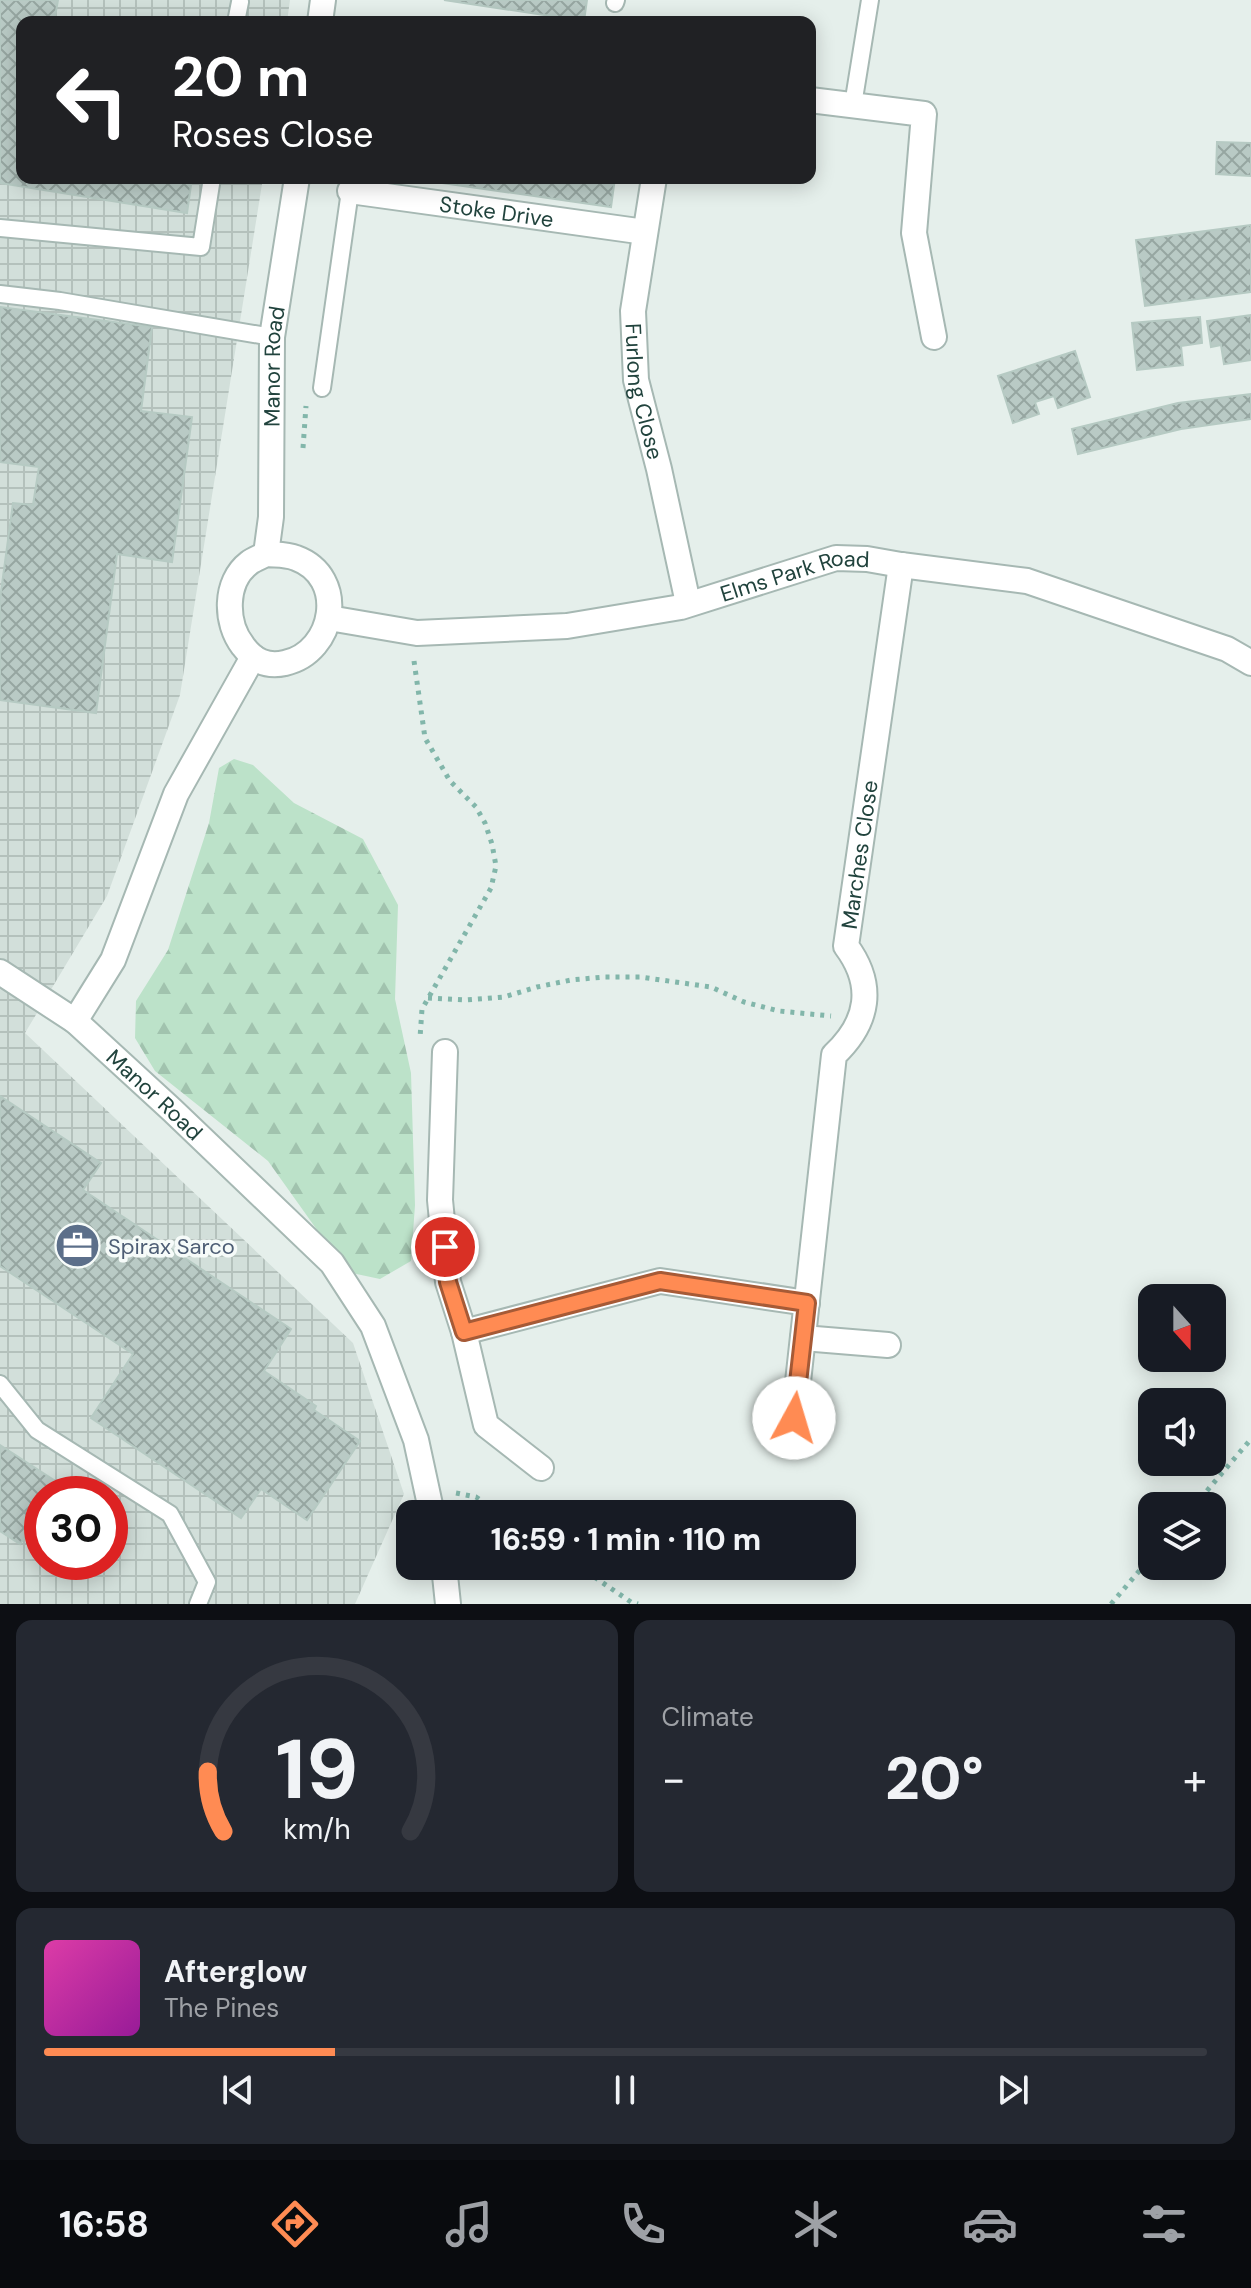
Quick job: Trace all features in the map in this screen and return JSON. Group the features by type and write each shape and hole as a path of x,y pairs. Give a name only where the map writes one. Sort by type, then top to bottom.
{"street":[{"path":"816,101 924,114 914,233 934,337"},
{"name":"Manor Road","path":"266,554 271,517 272,337 296,184"},
{"name":"Furlong Close","path":"653,184 633,311 636,380 688,603"},
{"name":"Stoke Drive","path":"350,191 645,232"},
{"path":"266,554 295,557 315,570 328,592 329,618 317,644 293,661 278,664 264,664 253,657 244,649 232,626 230,599 240,574 249,563 266,554"},
{"name":"Elms Park Road","path":"329,618 417,633 567,626 681,607 836,558 867,559 1027,581 1227,649 1251,663"},
{"name":"Marches Close","path":"860,1019 864,1009 862,975 856,959 846,946 901,565"},
{"path":"75,1021 113,960 176,794 253,657"},
{"name":"Manor Road","path":"0,972 75,1021 332,1263 373,1326 416,1440 429,1500"},
{"path":"794,1418 834,1055 848,1042 860,1019"},
{"path":"445,1052 440,1200 448,1282 464,1332 486,1425 541,1468"},
{"path":"464,1332 660,1281 807,1303"},
{"path":"803,1338 888,1345"},
{"path":"445,1580 448,1604"}],"lane":[{"path":"853,105 870,0"},
{"path":"237,16 240,2"},
{"path":"0,228 201,247 211,184"},
{"path":"322,388 350,191"},
{"path":"0,294 60,301 272,337"},
{"path":"0,1384 37,1430 170,1514 207,1582 198,1604"}],"path":[{"path":"417,633 413,657 425,738 450,781 476,807 485,823 496,866 491,888 422,1009 420,1045"},
{"path":"428,998 466,1000 504,997 571,980 640,977 711,987 744,1002 779,1011 860,1019"},
{"path":"1206,1492 1251,1439"},
{"path":"426,1488 480,1500"},
{"path":"1111,1604 1138,1572"},
{"path":"599,1580 638,1604"}],"shaded area":[{"path":"0,0 290,0 288,16 16,16 16,184 262,184 180,695 107,896 25,1033 353,1343 404,1494 401,1500 396,1500 396,1512 355,1604 0,1604"}],"green space":[{"path":"234,759 253,765 294,803 363,839 398,905 395,999 411,1073 415,1205 411,1261 380,1279 347,1272 268,1161 155,1071 135,1038 136,1001 168,950 209,823 219,768"}],"building":[{"path":"0,0 58,0 55,16 16,16 16,184 191,184 187,213 0,183"},
{"path":"444,0 587,0 585,16 551,16"},
{"path":"1217,142 1251,143 1251,176 1216,174"},
{"path":"449,184 614,184 611,207"},
{"path":"1251,225 1251,292 1145,306 1136,240"},
{"path":"0,307 152,327 141,411 192,417 172,562 117,554 96,713 0,700 0,599 13,503 33,505 39,467 0,462"},
{"path":"1251,315 1251,360 1224,364 1221,345 1211,347 1207,321"},
{"path":"1200,317 1202,343 1181,346 1183,365 1137,370 1132,323"},
{"path":"1075,351 1090,397 1058,408 1054,396 1035,402 1039,414 1013,423 998,376"},
{"path":"1251,394 1251,419 1181,429 1078,454 1072,429 1178,403"},
{"path":"0,1096 101,1163 83,1190 291,1329 264,1371 360,1441 307,1520 261,1489 241,1518 91,1418 133,1354 0,1266"},
{"path":"0,1445 48,1476 24,1476 24,1538 20,1544 0,1531"}],"place":[{"name":"Spirax Sarco","path":"77,1246"}],"route":[{"path":"445,1247 448,1282 464,1332 660,1281 807,1303 794,1418"}]}
